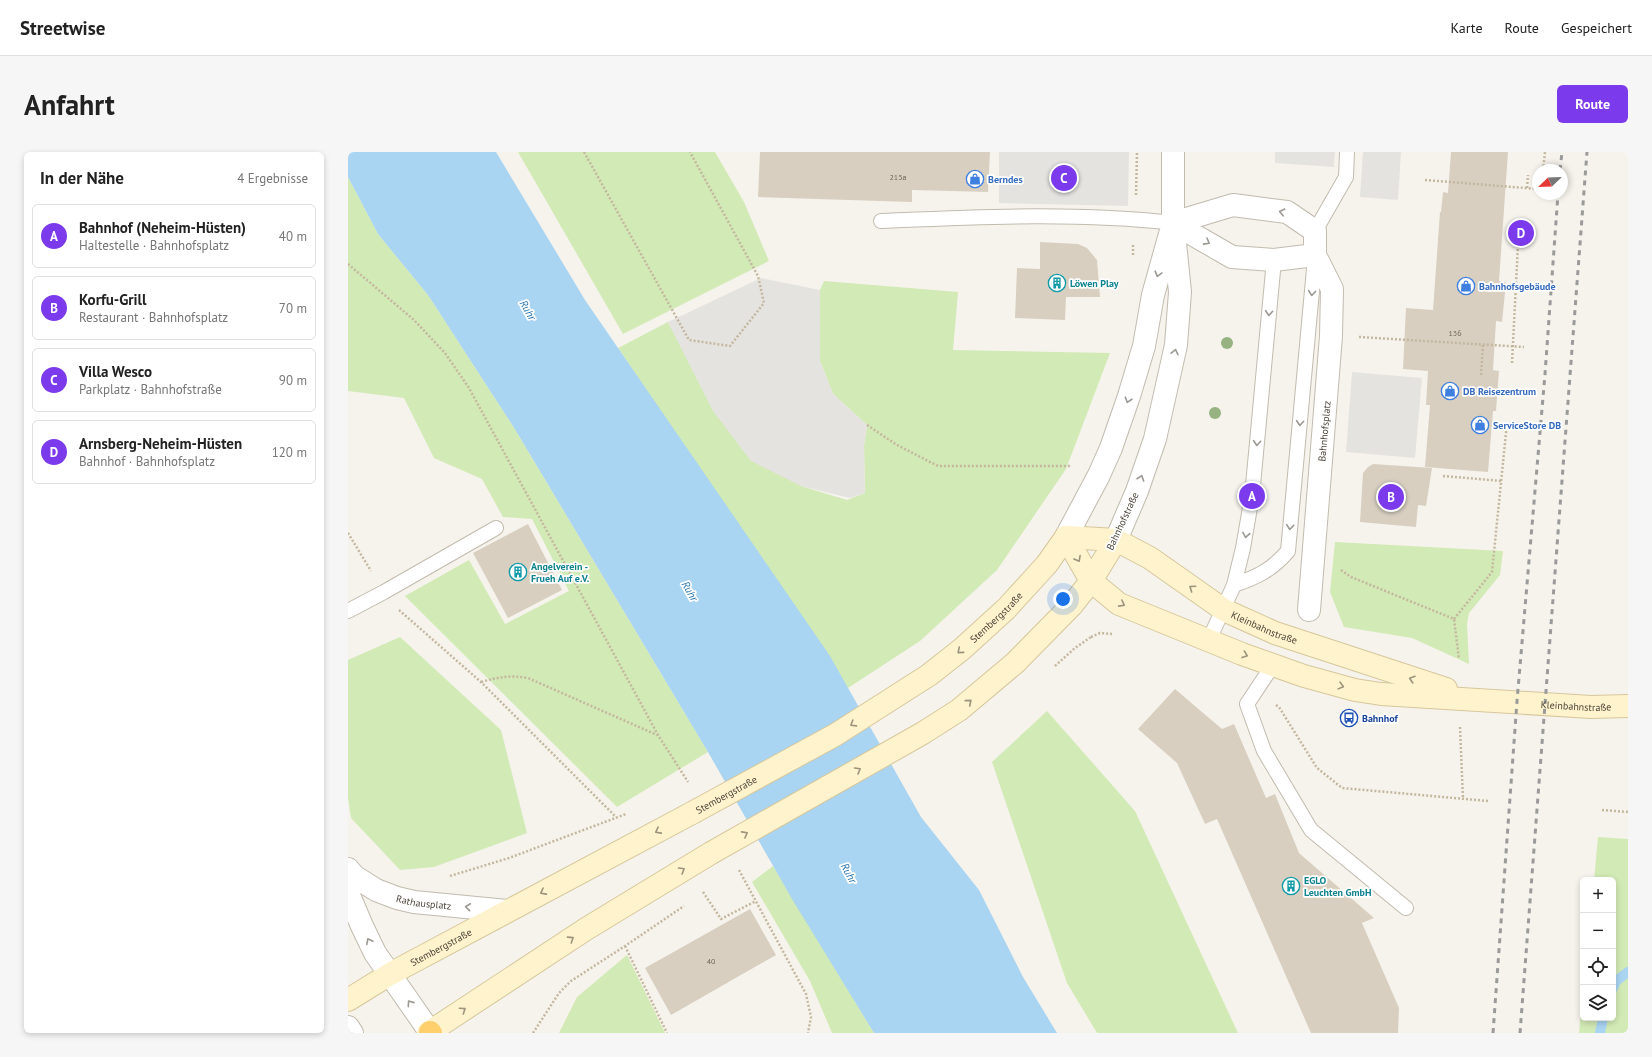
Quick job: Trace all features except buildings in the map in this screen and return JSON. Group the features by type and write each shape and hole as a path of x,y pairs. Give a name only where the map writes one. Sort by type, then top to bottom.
{"main road":[{"name":"Kleinbahnstraße","path":"1066,538 1116,540 1150,558 1224,610 1275,633 1476,699"},
{"name":"Stembergstraße","path":"348,1000 390,974 835,735 929,675 962,649 1006,609 1047,564 1066,538"},
{"path":"430,1033 586,929 711,853 916,737 959,710 1015,663 1072,605 1091,581 1066,538"},
{"name":"Bahnhofstraße","path":"1091,581 1116,540"},
{"name":"Kleinbahnstraße","path":"1091,581 1119,604 1242,654 1304,676 1355,690 1381,694 1591,707 1628,706"}],"street":[{"name":"Bahnhofstraße","path":"1116,540 1137,491 1155,439 1176,345 1180,292 1173,223 1173,152"},
{"path":"1173,223 1233,205 1287,212 1316,231"},
{"name":"Bahnhofstraße","path":"1066,538 1102,468 1130,396 1144,346 1153,295 1173,223"},
{"path":"1173,223 1232,256 1274,260 1315,255"},
{"name":"Bahnhofsplatz","path":"1309,610 1331,343 1332,297 1332,289 1315,255 1316,231"},
{"name":"Rathausplatz","path":"348,869 354,876 376,890 397,898 414,902 507,911"},
{"path":"348,893 372,946 430,1033"},
{"path":"348,1027 352,1033"}],"lane":[{"path":"1316,231 1346,177 1347,152"},
{"path":"881,221 1000,216 1136,219 1173,223"},
{"path":"1234,585 1258,577 1278,563 1288,551 1315,255"},
{"path":"1209,640 1224,610 1234,585 1244,548 1252,496 1274,260"},
{"path":"348,611 496,528"},
{"path":"1273,665 1247,704 1264,751 1311,830 1406,908"}],"path":[{"path":"584,152 689,340 730,346 764,303 758,276 690,152"},
{"path":"1132,258 1136,219 1137,152"},
{"path":"1543,164 1544,152"},
{"path":"1527,188 1528,175"},
{"path":"1425,180 1532,188"},
{"path":"1512,363 1519,224 1533,225"},
{"path":"348,264 414,320 445,353 469,388 658,735 528,678 512,676 481,682"},
{"path":"1358,337 1524,347"},
{"path":"1481,374 1483,344"},
{"path":"1459,659 1454,619 1492,572 1507,423 1519,424"},
{"path":"867,425 897,445 938,466 1072,466"},
{"path":"1443,476 1502,481"},
{"path":"348,533 384,592 401,613 481,682 616,817"},
{"path":"1314,549 1351,577 1454,619"},
{"path":"1091,638 1100,633 1115,634"},
{"path":"1255,693 1279,707 1317,768 1342,788 1488,800"},
{"path":"1460,723 1463,799"},
{"path":"1602,810 1628,812"},
{"path":"446,876 508,858 630,812"},
{"path":"696,897 708,888"},
{"path":"703,892 721,920 756,901"},
{"path":"753,894 806,994 811,1017 808,1033"},
{"path":"534,1033 559,993 571,981 690,901"},
{"path":"625,946 668,1033"}],"green space":[{"path":"518,152 715,152 744,202 769,261 623,334"},
{"path":"348,177 378,234 428,295 513,426 708,752 617,807 405,596 469,560 505,624 569,591 532,519 503,517 482,479 434,458 404,398 348,391"},
{"path":"824,281 958,292 953,350 1110,353 1066,469 997,570 920,641 848,688 618,348 668,322 710,403 801,486 847,500 865,493 864,445 867,425 833,394 820,361 820,290"},
{"path":"1335,542 1503,551 1500,575 1469,613 1467,624 1469,664 1412,638 1344,627 1330,592"},
{"path":"400,637 501,730 527,833 434,867 400,870 351,818 348,798 348,660"},
{"path":"1047,711 1135,811 1238,1033 1097,1033 1067,983 992,762"},
{"path":"1598,837 1628,839 1628,1033 1579,1033 1580,1021 1616,1021 1616,877 1594,877"},
{"path":"773,866 874,1033 832,1033 810,981 752,882"},
{"path":"627,955 665,1033 559,1033 577,997"}],"shaded area":[{"path":"999,152 1129,152 1128,206 999,203"},
{"path":"1275,152 1335,152 1334,167 1275,163"},
{"path":"1363,152 1401,152 1398,200 1360,197"},
{"path":"761,278 820,290 820,361 833,394 867,425 864,445 865,493 850,498 801,486 751,461 713,411 668,322"},
{"path":"1352,372 1422,378 1415,458 1346,452"}],"water":[{"name":"Ruhr","path":"348,152 496,152 585,300 830,656 921,817 979,890 1023,977 1057,1033 874,1033 792,899 708,752 513,426 428,295 378,234 348,177"}],"waterway":[{"path":"1614,985 1616,981 1628,972"},
{"path":"1600,1033 1602,1021"}],"railway":[{"path":"1561,164 1562,152"},
{"path":"1520,1033 1587,152"},
{"path":"1493,1033 1517,701 1545,374 1558,200"}],"place":[{"name":"Villa Wesco","path":"1064,178"},
{"name":"Berndes","path":"975,179"},
{"name":"Arnsberg-Neheim-Hüsten","path":"1521,233"},
{"name":"Löwen Play","path":"1057,283"},
{"name":"Bahnhofsgebäude","path":"1466,286"},
{"name":"DB Reisezentrum","path":"1450,391"},
{"name":"ServiceStore DB","path":"1480,425"},
{"name":"Bahnhof (Neheim-Hüsten)","path":"1252,496"},
{"name":"Korfu-Grill","path":"1391,497"},
{"name":"Angelverein - Frueh Auf e.V.","path":"518,572"},
{"name":"Bahnhof","path":"1349,718"},
{"name":"EGLO Leuchten GmbH","path":"1291,886"}]}
